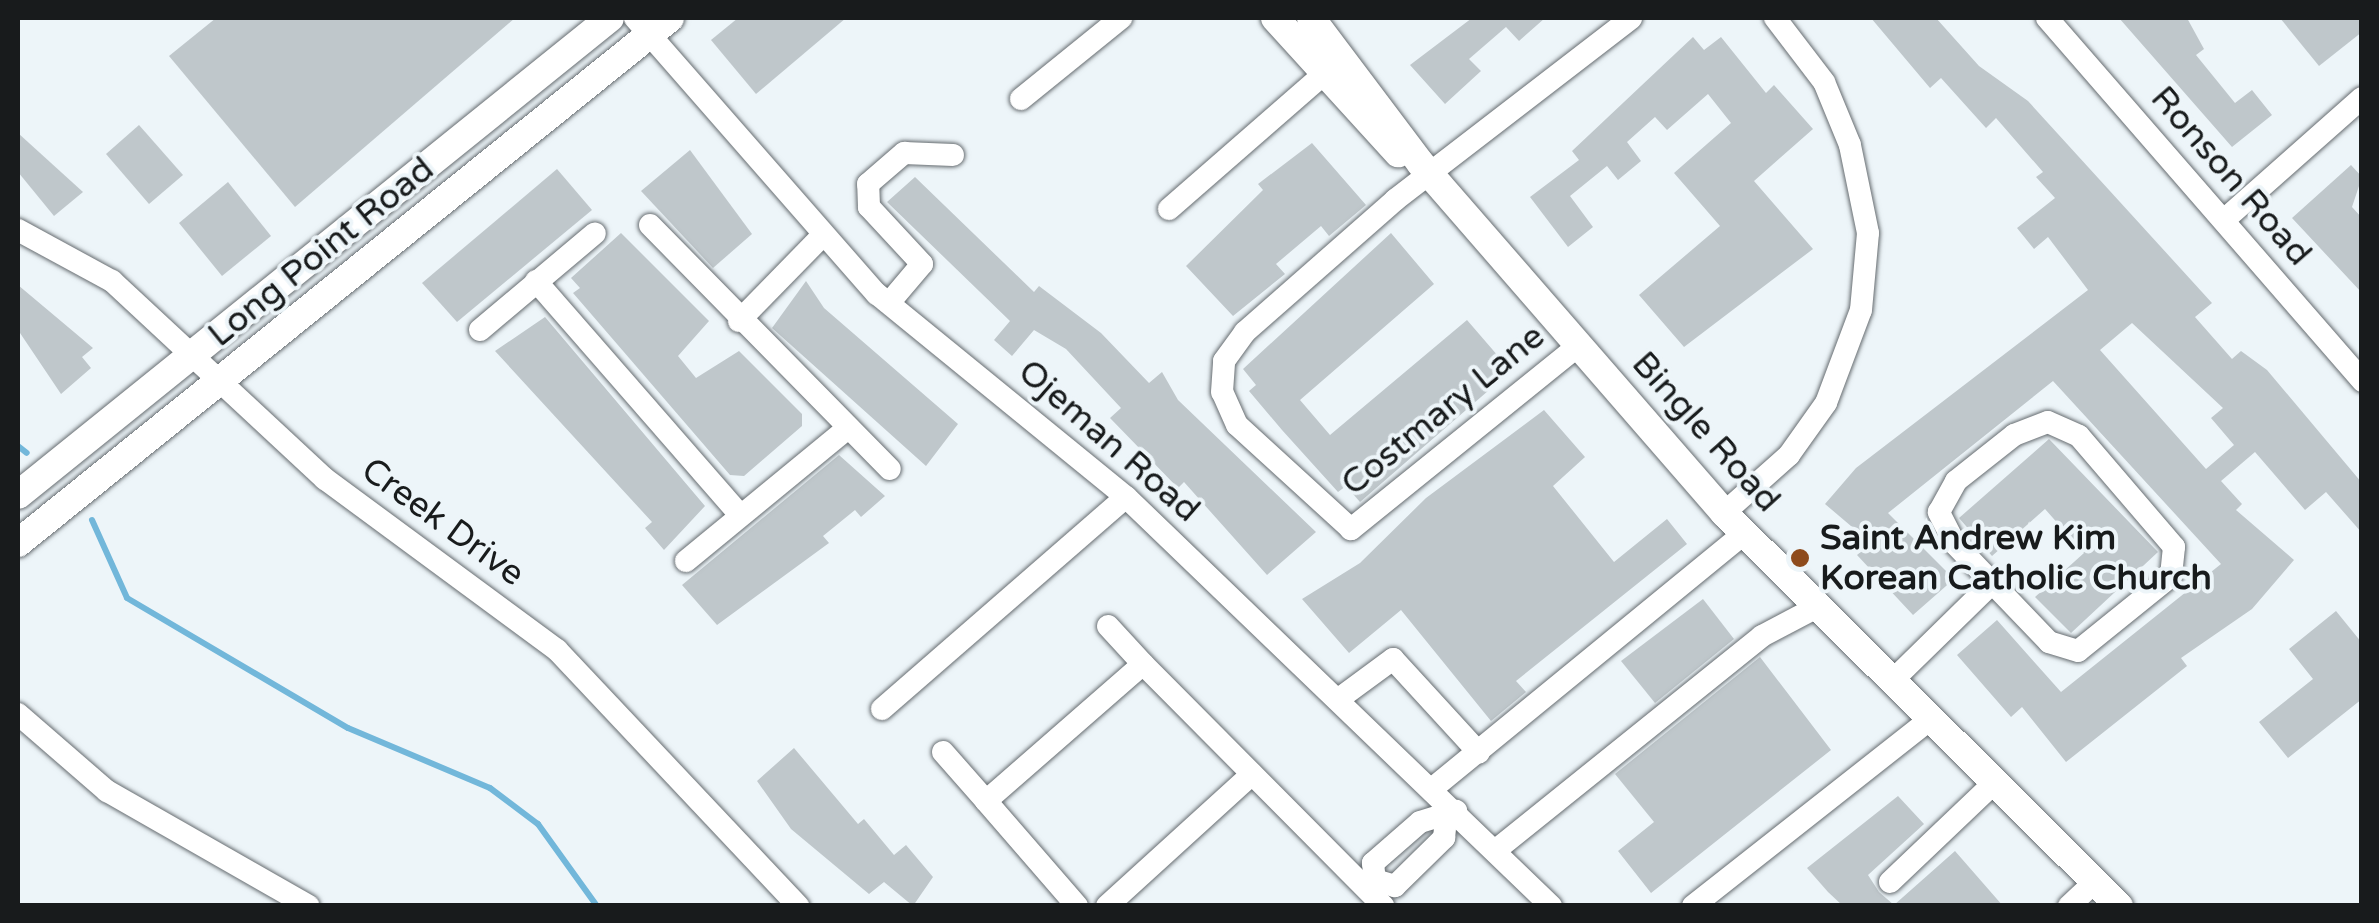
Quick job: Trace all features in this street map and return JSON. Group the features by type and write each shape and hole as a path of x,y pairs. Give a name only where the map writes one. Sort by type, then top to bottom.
{"main road":[{"name":"Long Point Road","path":"18,495 192,359 610,18"},
{"name":"Bingle Road","path":"1275,18 1404,159 1427,171"},
{"name":"Bingle Road","path":"1311,18 1427,171 1734,523 2120,906"},
{"name":"Long Point Road","path":"18,543 217,384 652,23"}],"street":[{"path":"1021,99 1121,18"},
{"path":"1427,171 1631,18"},
{"path":"1433,788 1479,752 1734,523 1826,404 1861,310 1868,233 1850,145 1824,82 1775,18"},
{"name":"Ronson Road","path":"2046,18 2362,380"},
{"name":"Ojeman Road","path":"652,23 822,236 889,303 1126,497 1340,698 1433,788 1451,814 1496,850 1551,906"},
{"path":"1169,209 1325,73"},
{"path":"2224,220 2362,98"},
{"path":"889,303 922,264 869,208 868,184 904,153 953,155"},
{"name":"Costmary Lane","path":"1427,171 1244,332 1224,360 1222,392 1237,425 1351,528 1578,346"},
{"path":"650,225 739,321 890,469"},
{"name":"Creek Drive","path":"18,230 112,282 217,384 325,479 556,650 798,906"},
{"path":"480,330 594,233"},
{"path":"739,321 822,236"},
{"path":"536,282 740,515"},
{"path":"2048,422 2103,462 2163,526 2174,557 2163,584 2086,647 2066,651 1992,583 1954,544 1940,512 1956,481 2014,434 2048,422"},
{"path":"686,562 848,428"},
{"path":"882,709 1126,497"},
{"path":"1891,682 1992,583"},
{"path":"1496,850 1762,636 1817,607"},
{"path":"1108,626 1252,774 1375,891"},
{"path":"1340,698 1393,659 1479,752"},
{"path":"986,802 1143,664"},
{"path":"18,714 107,792 310,906"},
{"path":"1693,906 1929,720"},
{"path":"943,752 1077,906"},
{"path":"1107,906 1252,774"},
{"path":"1890,882 1994,783"},
{"path":"1375,891 1373,864 1420,822 1451,814"},
{"path":"1375,891 1395,886 1419,864 1444,838 1451,814"},
{"path":"1399,841 1419,864"},
{"path":"2069,906 2096,882"}],"building":[{"path":"216,18 515,18 295,207 169,56"},
{"path":"738,18 846,18 756,94 711,40"},
{"path":"1472,18 1545,18 1519,41 1506,27 1469,59 1481,71 1445,104 1410,65"},
{"path":"1871,18 1936,18 1979,66 2028,101 2212,303 2195,317 2232,359 2241,351 2267,370 2362,483 2362,533 2326,492 2305,510 2255,452 2221,481 2242,504 2236,510 2294,560 2252,609 2181,658 2187,666 2066,762 2022,707 2011,717 1957,655 1997,620 2061,692 2221,564 2053,381 1888,513 1954,579 1913,615 1857,555 1871,543 1825,504 1856,468 2088,290 2048,237 2034,249 2017,228 2055,198 2036,177 2043,172 1996,118 1986,128 1941,78 1930,88","holes":["2132,323 2223,408 2211,418 2234,445 2206,469 2100,350"]},
{"path":"2119,18 2187,18 2204,49 2196,55 2235,103 2252,90 2272,115 2232,147"},
{"path":"2280,18 2362,18 2362,32 2319,66"},
{"path":"1693,37 1704,50 1721,37 1766,93 1774,85 1813,129 1754,181 1813,249 1684,347 1639,295 1720,226 1674,173 1731,123 1708,94 1667,130 1655,117 1627,142 1641,161 1618,180 1607,166 1570,196 1593,227 1568,247 1530,197 1579,160 1572,151"},
{"path":"139,125 183,175 149,204 106,154"},
{"path":"18,133 83,192 54,216 18,172"},
{"path":"1312,143 1366,205 1329,236 1321,226 1276,264 1285,274 1233,316 1186,266 1263,190 1258,184"},
{"path":"690,150 752,234 713,268 641,191"},
{"path":"2351,165 2362,177 2352,207 2362,218 2362,293 2292,218"},
{"path":"557,169 592,210 457,322 422,283"},
{"path":"915,177 1034,292 1039,286 1101,333 1149,383 1162,372 1178,400 1316,532 1267,575 1184,482 1178,488 1110,418 1121,408 1066,349 1034,330 1012,356 994,340 1010,321 887,202"},
{"path":"228,182 271,236 222,276 179,223"},
{"path":"621,233 709,321 678,356 696,378 739,351 802,414 802,426 744,476 730,475 573,293 580,288 571,278"},
{"path":"1391,233 1434,284 1300,400 1330,435 1467,320 1511,371 1360,502 1346,486 1338,492 1282,430 1249,391 1256,385 1243,369"},
{"path":"806,281 824,308 958,424 926,466 772,328"},
{"path":"18,285 93,348 82,357 91,368 61,394 18,330"},
{"path":"545,317 705,506 664,550 645,528 652,522 495,351"},
{"path":"1544,410 1585,457 1553,486 1614,562 1667,519 1687,544 1516,681 1526,692 1491,721 1401,610 1349,653 1302,599 1360,563 1426,498"},
{"path":"2049,439 2158,552 2071,633 2035,597 2084,553 2045,509 1992,556 1959,518"},
{"path":"839,455 885,496 861,517 855,510 823,536 829,543 717,625 682,585"},
{"path":"1703,599 1734,639 1655,703 1621,661"},
{"path":"2336,611 2362,643 2362,699 2288,758 2259,722 2313,679 2289,649"},
{"path":"1760,657 1831,750 1651,893 1618,851 1654,822 1615,774"},
{"path":"794,748 858,824 864,819 894,855 906,845 933,877 913,906 884,882 869,894 791,829 757,781"},
{"path":"1898,796 1924,824 1868,875 1879,892 1894,905 1955,851 2003,906 1843,906 1828,892 1807,868"}],"waterway":[{"path":"18,446 27,453"},
{"path":"92,520 127,598 348,728 490,788 538,824 597,906"}],"place":[{"name":"Saint Andrew Kim Korean Catholic Church","path":"1800,558"}]}
